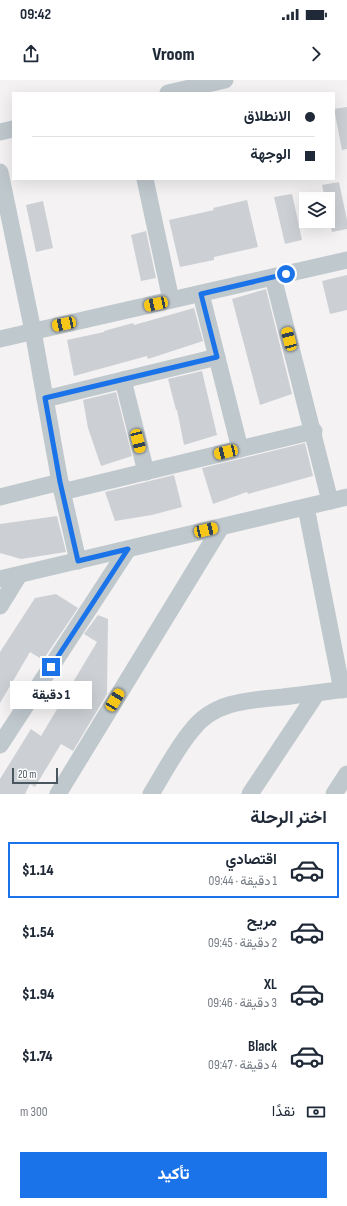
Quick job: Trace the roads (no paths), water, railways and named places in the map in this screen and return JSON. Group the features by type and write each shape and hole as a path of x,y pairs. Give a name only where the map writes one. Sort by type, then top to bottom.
{"street":[{"path":"172,92 225,80"},
{"path":"0,132 12,129"},
{"path":"0,172 33,331 61,487 78,561"},
{"path":"144,180 172,300"},
{"path":"0,339 347,260"},
{"path":"273,277 314,431 330,501"},
{"path":"201,294 240,449"},
{"path":"45,398 217,357"},
{"path":"123,380 146,472"},
{"path":"0,497 146,472 314,431"},
{"path":"0,579 347,497"},
{"path":"150,794 192,730 204,718 218,709 239,702 345,690 306,506"},
{"path":"58,794 221,527"},
{"path":"0,746 128,549"},
{"path":"0,606 19,574"},
{"path":"250,794 317,693"},
{"path":"334,794 347,774"}]}
